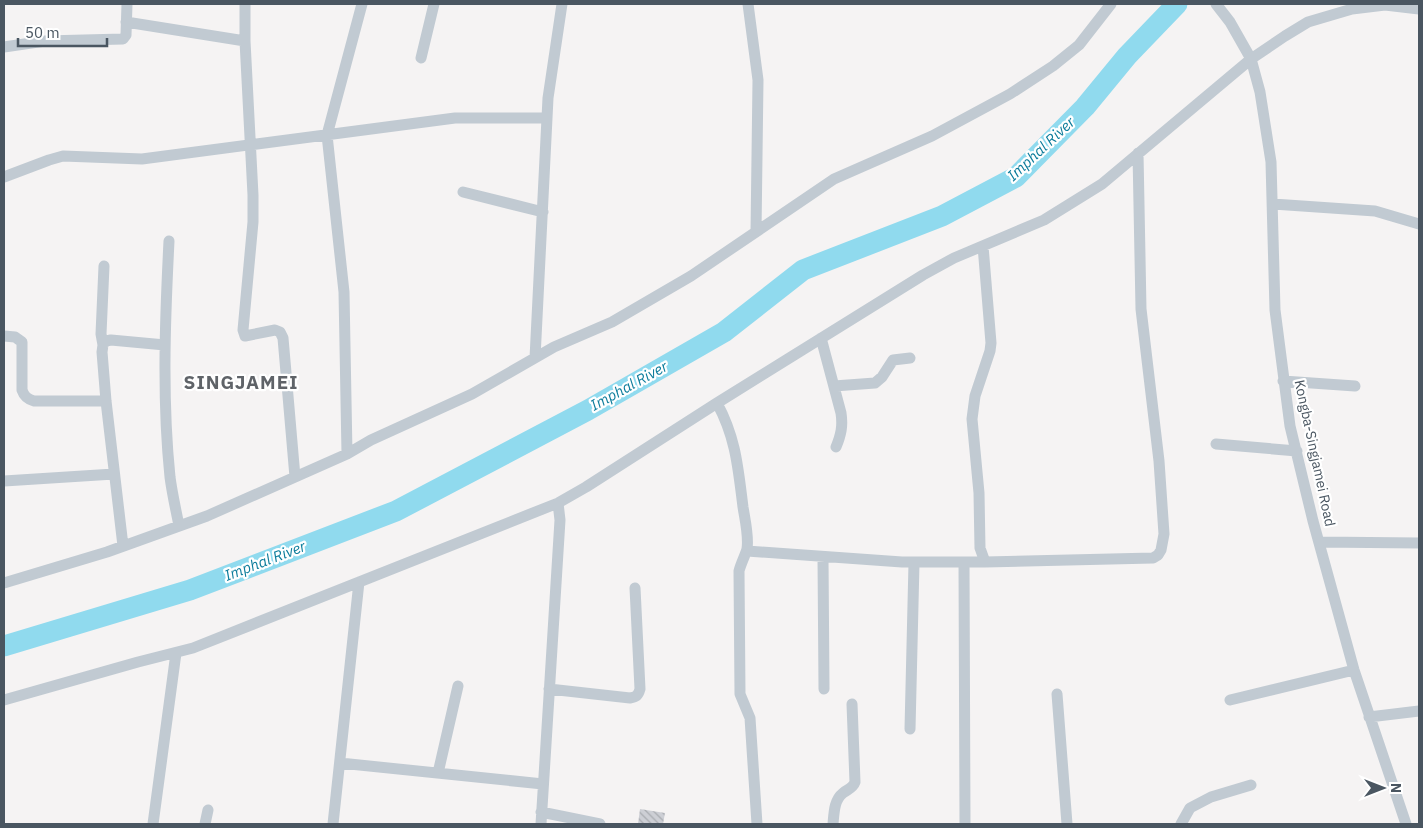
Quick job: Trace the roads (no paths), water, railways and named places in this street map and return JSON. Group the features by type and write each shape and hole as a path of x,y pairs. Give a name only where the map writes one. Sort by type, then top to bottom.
{"street":[{"path":"4,47 45,41 120,40 125,38 127,4"},
{"path":"245,4 253,222 243,334 250,336 275,330 280,332 283,338 295,477"},
{"path":"347,454 344,292 327,135 362,4"},
{"path":"422,58 434,4"},
{"path":"535,358 548,98 562,4"},
{"path":"748,4 758,80 756,232"},
{"path":"4,583 51,570 207,516 347,454 371,440 472,394 554,347 612,322 691,276 834,179 932,136 1010,94 1053,66 1079,45 1112,4"},
{"name":"Kongba-Singjamei Road","path":"1216,4 1230,22 1251,59 1260,92 1271,162 1275,310 1290,426 1354,670 1406,824"},
{"path":"4,700 193,648 558,503 923,275 954,258 1044,220 1072,204 1102,184 1251,59 1308,22 1352,9 1385,5 1419,9"},
{"path":"126,22 245,41"},
{"path":"4,177 64,156 142,159 455,118 547,118"},
{"path":"747,551 914,563 1147,559 1158,555 1161,550 1164,534 1159,461 1141,309 1138,153"},
{"path":"463,192 542,212"},
{"path":"1273,204 1375,210 1419,224"},
{"path":"169,241 165,345 166,430 179,526"},
{"path":"983,246 991,343 975,396 972,419 979,493 980,548 985,562"},
{"path":"104,266 102,352 123,546"},
{"path":"4,336 15,338 22,342 22,390 28,399 34,401 106,401"},
{"path":"821,338 842,424 841,436 836,447"},
{"path":"103,345 106,341 111,340 165,345"},
{"path":"834,386 875,383 882,377 892,360 910,358"},
{"path":"1283,381 1355,386"},
{"path":"717,402 731,431 735,448 747,534 747,551 741,560 739,571 740,694 750,718 757,824"},
{"path":"1216,444 1297,451"},
{"path":"4,481 114,474"},
{"path":"541,824 560,520 558,503"},
{"path":"1319,542 1419,543"},
{"path":"823,557 824,689"},
{"path":"910,728 914,563"},
{"path":"964,563 965,824"},
{"path":"333,824 359,582"},
{"path":"549,689 630,698 638,694 640,689 635,588"},
{"path":"153,824 176,653"},
{"path":"1230,700 1354,670"},
{"path":"438,773 458,686"},
{"path":"1057,694 1067,824"},
{"path":"833,824 838,797 854,785 855,782 852,704"},
{"path":"1369,717 1419,711"},
{"path":"340,763 543,784"},
{"path":"1181,824 1190,808 1211,797 1251,785"},
{"path":"205,824 208,810"},
{"path":"541,812 600,824"}],"waterway":[{"name":"Imphal River","path":"4,646 190,590 396,511 588,410 724,332 803,270 942,216 1016,177 1085,107 1127,56 1177,4"}],"district":[{"name":"SINGJAMEI","path":"241,382"}]}
